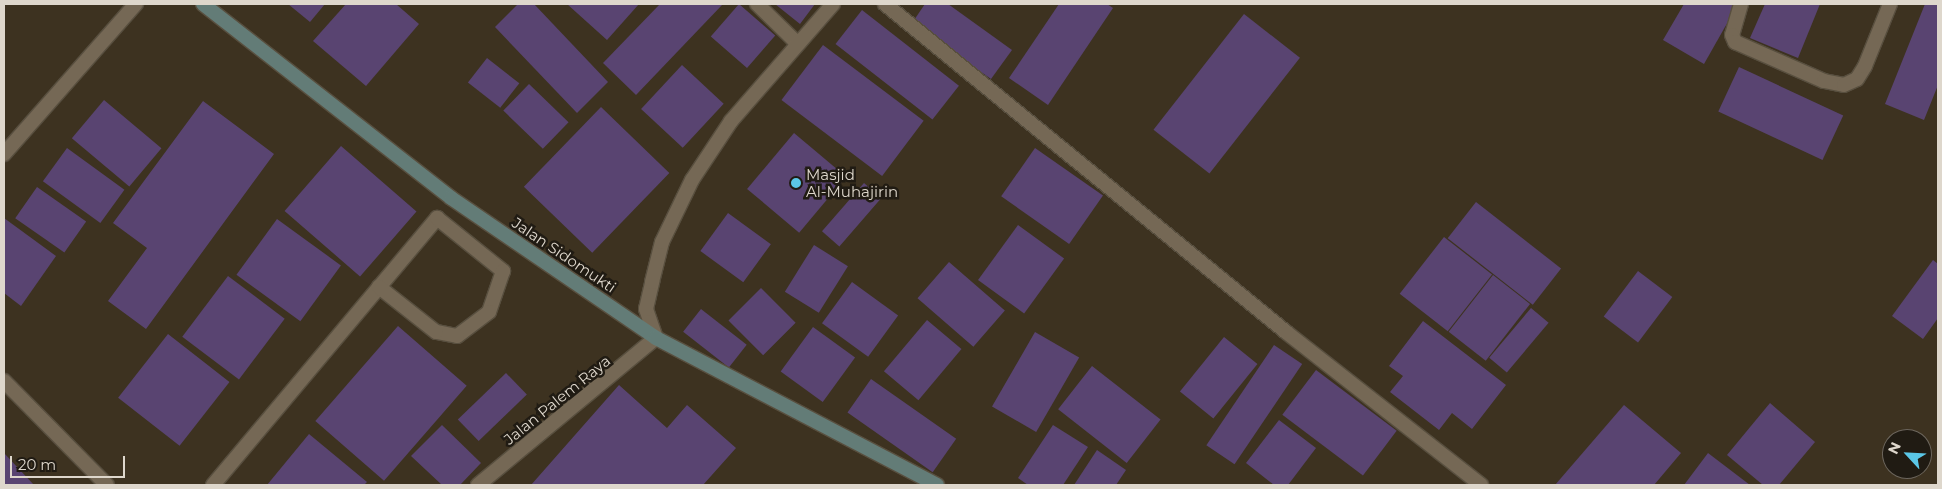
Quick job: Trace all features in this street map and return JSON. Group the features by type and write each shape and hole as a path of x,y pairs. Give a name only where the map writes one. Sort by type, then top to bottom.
{"main road":[{"name":"Jalan Sidomukti","path":"203,4 452,198 656,338 936,485"}],"street":[{"path":"4,154 136,4"},
{"path":"757,4 798,44"},
{"path":"656,338 646,309 662,242 692,180 731,120 833,4"},
{"path":"885,4 1286,332 1481,485"},
{"path":"1741,4 1732,36 1735,42 1824,81 1844,85 1857,80 1865,66 1890,4"},
{"path":"213,485 379,287 438,218 503,271 489,312 457,336 436,332 379,287"},
{"name":"Jalan Palem Raya","path":"478,485 656,338"},
{"path":"4,381 107,485"}],"building":[{"path":"288,4 325,4 310,22"},
{"path":"346,4 396,4 419,24 366,86 313,41"},
{"path":"518,4 534,4 608,82 577,113 495,27"},
{"path":"567,4 639,4 607,40"},
{"path":"660,4 723,4 636,95 603,63"},
{"path":"739,4 775,35 747,68 711,36"},
{"path":"775,4 815,4 800,24"},
{"path":"925,4 948,4 1012,50 991,79 912,23"},
{"path":"1059,4 1107,4 1113,8 1048,105 1009,78"},
{"path":"1684,4 1738,4 1704,64 1663,40"},
{"path":"1765,4 1820,4 1798,58 1750,38"},
{"path":"1925,4 1938,4 1938,85 1924,120 1885,104"},
{"path":"862,10 959,86 932,120 836,44"},
{"path":"1244,14 1300,58 1209,174 1153,130"},
{"path":"823,45 924,121 882,176 781,100"},
{"path":"487,58 519,83 500,108 468,82"},
{"path":"682,65 724,104 683,148 641,109"},
{"path":"1739,67 1843,116 1823,160 1718,111"},
{"path":"529,84 569,122 543,149 503,111"},
{"path":"104,100 161,148 129,187 72,138"},
{"path":"203,101 274,154 146,329 108,301 147,248 113,223"},
{"path":"601,107 669,173 592,253 524,187"},
{"name":"Masjid Al-Muhajirin","path":"794,133 846,177 799,233 747,189"},
{"path":"341,146 416,212 360,277 285,211"},
{"path":"67,148 124,190 100,223 43,181"},
{"path":"1035,148 1103,196 1069,244 1001,196"},
{"path":"864,183 881,198 839,246 822,231"},
{"path":"37,187 86,221 64,253 15,218"},
{"path":"1476,202 1561,268 1533,305 1448,238"},
{"path":"728,213 771,244 743,282 700,251"},
{"path":"4,218 56,256 21,306 4,293"},
{"path":"277,219 341,265 300,321 236,275"},
{"path":"1018,225 1064,259 1024,314 978,280"},
{"path":"1444,237 1492,275 1448,331 1400,294"},
{"path":"814,245 848,266 819,313 785,292"},
{"path":"1933,260 1938,264 1938,318 1923,339 1892,316"},
{"path":"949,262 1005,311 973,347 918,298"},
{"path":"1638,271 1672,297 1638,342 1604,317"},
{"path":"1493,275 1530,304 1486,361 1449,332"},
{"path":"228,276 285,319 239,379 182,337"},
{"path":"852,282 898,316 868,357 822,323"},
{"path":"761,288 796,323 763,355 728,321"},
{"path":"1531,308 1549,323 1507,373 1489,358"},
{"path":"701,309 747,345 729,368 683,332"},
{"path":"927,320 961,349 918,400 884,371"},
{"path":"1423,321 1506,385 1472,429 1452,413 1439,430 1390,392 1403,376 1389,366"},
{"path":"398,326 467,386 384,481 315,421"},
{"path":"813,327 855,358 823,402 781,371"},
{"path":"1035,332 1079,357 1036,432 992,406"},
{"path":"168,334 229,382 180,446 118,398"},
{"path":"1224,337 1257,364 1213,418 1180,391"},
{"path":"1274,345 1302,364 1235,464 1206,445"},
{"path":"1092,366 1161,420 1127,463 1058,409"},
{"path":"1316,370 1397,431 1363,476 1282,415"},
{"path":"506,373 527,395 479,441 458,420"},
{"path":"871,379 956,439 933,472 847,413"},
{"path":"619,385 667,428 687,405 736,448 703,485 531,485"},
{"path":"1770,403 1815,442 1779,485 1763,485 1727,455"},
{"path":"1624,405 1681,453 1654,485 1555,485"},
{"path":"1279,420 1316,448 1288,485 1274,485 1246,463"},
{"path":"442,425 481,463 460,485 442,485 411,456"},
{"path":"1053,425 1088,447 1063,485 1028,485 1018,478"},
{"path":"309,434 367,482 364,485 267,485"},
{"path":"1097,450 1126,470 1116,485 1074,485"},
{"path":"4,453 34,485 4,485"},
{"path":"1708,453 1750,485 1684,485"}],"place":[{"name":"Masjid Al-Muhajirin","path":"796,183"}]}
